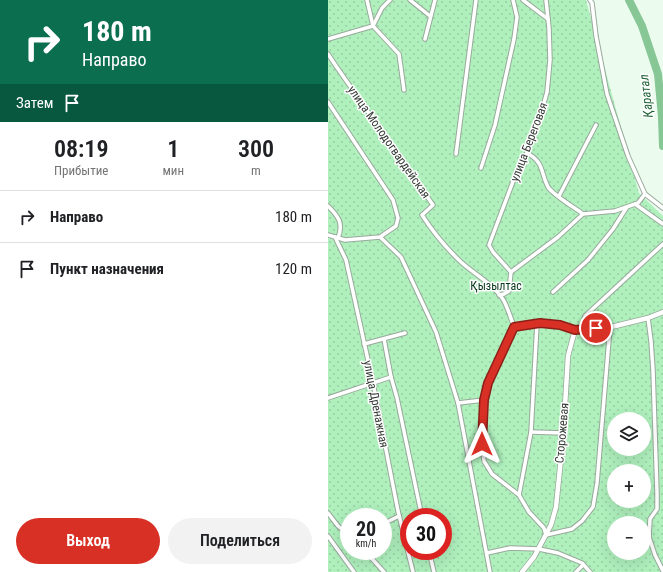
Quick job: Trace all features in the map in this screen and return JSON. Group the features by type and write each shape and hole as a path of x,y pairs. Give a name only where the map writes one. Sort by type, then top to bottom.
{"street":[{"path":"367,0 373,26 399,54 404,90"},
{"path":"328,39 373,26 382,8 390,0"},
{"path":"410,0 430,16"},
{"path":"425,39 435,0"},
{"path":"456,154 476,0"},
{"path":"481,168 495,125 514,39 517,17 513,0"},
{"path":"523,0 548,19"},
{"name":"улица Береговая","path":"511,272 493,252 489,245 520,163 527,153 547,92 550,60 546,0"},
{"path":"590,0 592,3 596,36 607,94 628,156 645,194 663,208"},
{"name":"улица Молодогвардейская","path":"328,54 433,205 422,215 438,239 462,263 480,276 500,294"},
{"path":"328,102 393,200 398,218 396,226 380,237 345,240 328,234"},
{"path":"559,196 596,125"},
{"path":"527,153 535,157 542,168 548,187 583,214"},
{"path":"610,327 593,508 582,521 572,529 546,535 544,528 529,512 519,495 492,474 484,461 482,444 484,400 488,383 514,327 504,300 500,294 504,294 509,291 511,272 558,237 583,214 615,211 638,203 645,194"},
{"path":"635,204 663,224"},
{"path":"328,206 340,222 340,234 337,238"},
{"path":"553,292 588,260 613,229 627,207"},
{"path":"380,237 401,257 436,332 458,403 490,572"},
{"name":"улица Дренажная","path":"337,238 346,260 373,383 399,516 413,572"},
{"path":"585,316 663,244"},
{"path":"514,327 537,324 560,325 575,330 610,327 648,318 663,312"},
{"path":"648,318 652,341 657,493 657,509 650,519 649,537 655,555 663,571"},
{"path":"519,495 531,432 537,324"},
{"name":"Сторожевая","path":"522,572 539,549 551,525 556,507 568,356 575,330"},
{"path":"364,344 405,333"},
{"path":"384,339 420,508"},
{"path":"328,398 391,377"},
{"path":"458,403 484,400"},
{"path":"531,432 563,433"},
{"path":"328,513 340,527"},
{"path":"392,520 399,516"},
{"path":"328,536 354,572"},
{"path":"487,553 510,548 539,549 558,553 582,563 590,572"},
{"path":"373,560 384,572"},
{"path":"431,560 434,572"},
{"path":"576,572 583,564"}],"green space":[{"name":"Қызылтас","path":"328,0 586,0 639,193 663,216 663,572 328,572"}],"waterway":[{"name":"Қаратал","path":"629,0 642,26 658,74 663,146"}],"route":[{"path":"482,444 484,400 488,383 514,327 540,323 560,325 575,330 596,328"}]}
